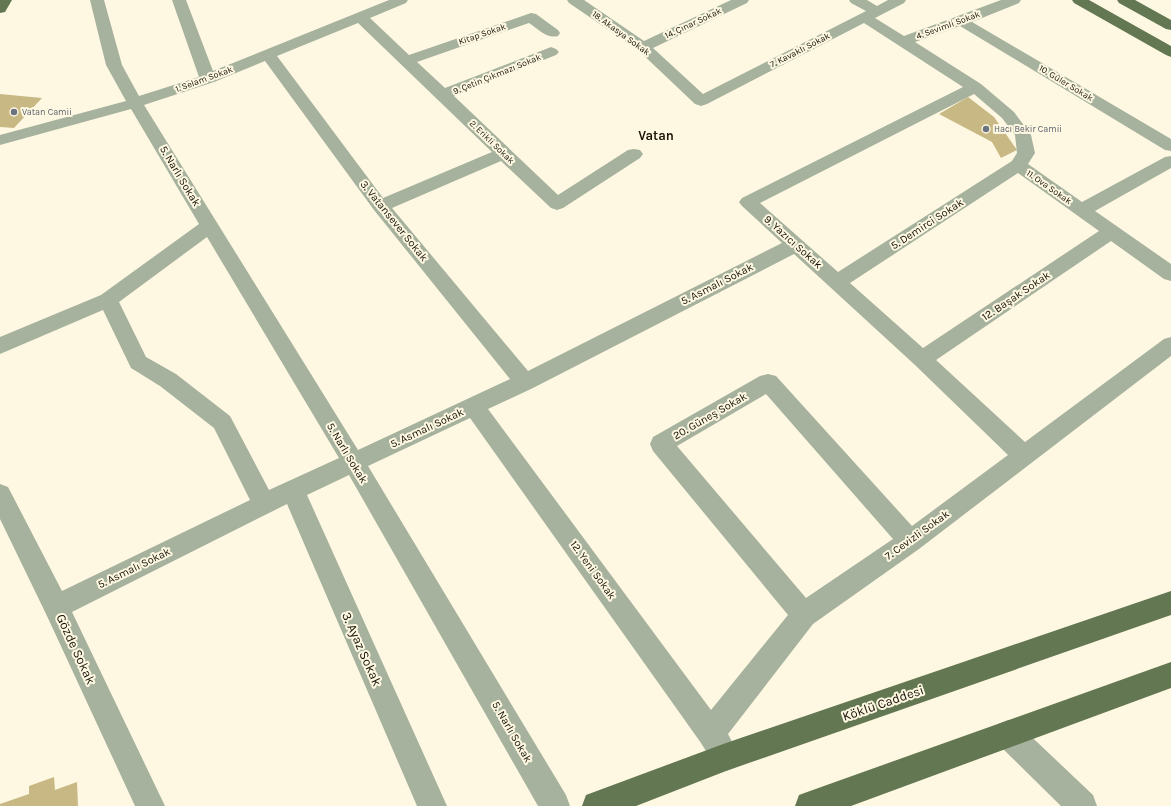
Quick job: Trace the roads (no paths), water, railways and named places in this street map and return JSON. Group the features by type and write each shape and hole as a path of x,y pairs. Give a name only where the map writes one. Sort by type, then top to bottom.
{"main road":[{"path":"1078,0 1171,52"},
{"path":"1124,0 1171,26"},
{"name":"Köklü Caddesi","path":"597,806 726,757 1171,603"},
{"path":"810,806 1171,675"}],"street":[{"name":"5. Narlı Sokak","path":"97,0 114,65 135,103 353,462 556,806"},
{"path":"179,0 208,79"},
{"name":"1. Selam Sokak","path":"0,140 135,103 208,79 401,0"},
{"name":"18. Akasya Sokak","path":"574,0 644,47 701,102"},
{"name":"14. Çınar Sokak","path":"644,47 742,0"},
{"name":"11. Ova Sokak","path":"856,0 870,14 904,41 975,86 1008,115 1023,135 1026,153 1018,165 1171,274"},
{"name":"7. Kavaklı Sokak","path":"701,102 899,0"},
{"name":"4. Sevimli Sokak","path":"904,41 1014,0"},
{"name":"2. Erikli Sokak","path":"361,17 557,204 634,154"},
{"name":"Kitap Sokak","path":"406,61 531,17 553,33"},
{"name":"10. Güler Sokak","path":"961,21 1171,146"},
{"name":"9. Çetin Çıkmazı Sokak","path":"443,95 551,52"},
{"name":"3. Vatansever Sokak","path":"268,55 380,206 525,382"},
{"name":"9. Yazıcı Sokak","path":"975,86 748,202 922,359 1024,456"},
{"path":"380,206 504,153"},
{"path":"1082,210 1171,161"},
{"name":"5. Demirci Sokak","path":"837,282 1018,165"},
{"path":"0,346 108,300 210,226"},
{"name":"12. Başak Sokak","path":"922,359 1111,232"},
{"name":"5. Asmalı Sokak","path":"56,606 264,504 525,382 795,245"},
{"path":"108,300 138,362 168,380 222,422 264,504"},
{"name":"7. Cevizli Sokak","path":"711,733 804,615 910,541 1171,345"},
{"name":"20. Güneş Sokak","path":"804,615 661,444 768,382 910,541"},
{"name":"12. Yeni Sokak","path":"474,406 711,733"},
{"name":"3. Ayaz Sokak","path":"293,491 432,806"},
{"name":"Gözde Sokak","path":"0,494 56,606 150,806"},
{"path":"711,733 726,757"},
{"path":"1008,734 1082,806"}],"place":[{"name":"Vatan Camii","path":"14,112"},
{"name":"Hacı Bekir Camii","path":"986,129"}],"district":[{"name":"Vatan","path":"656,135"}]}
